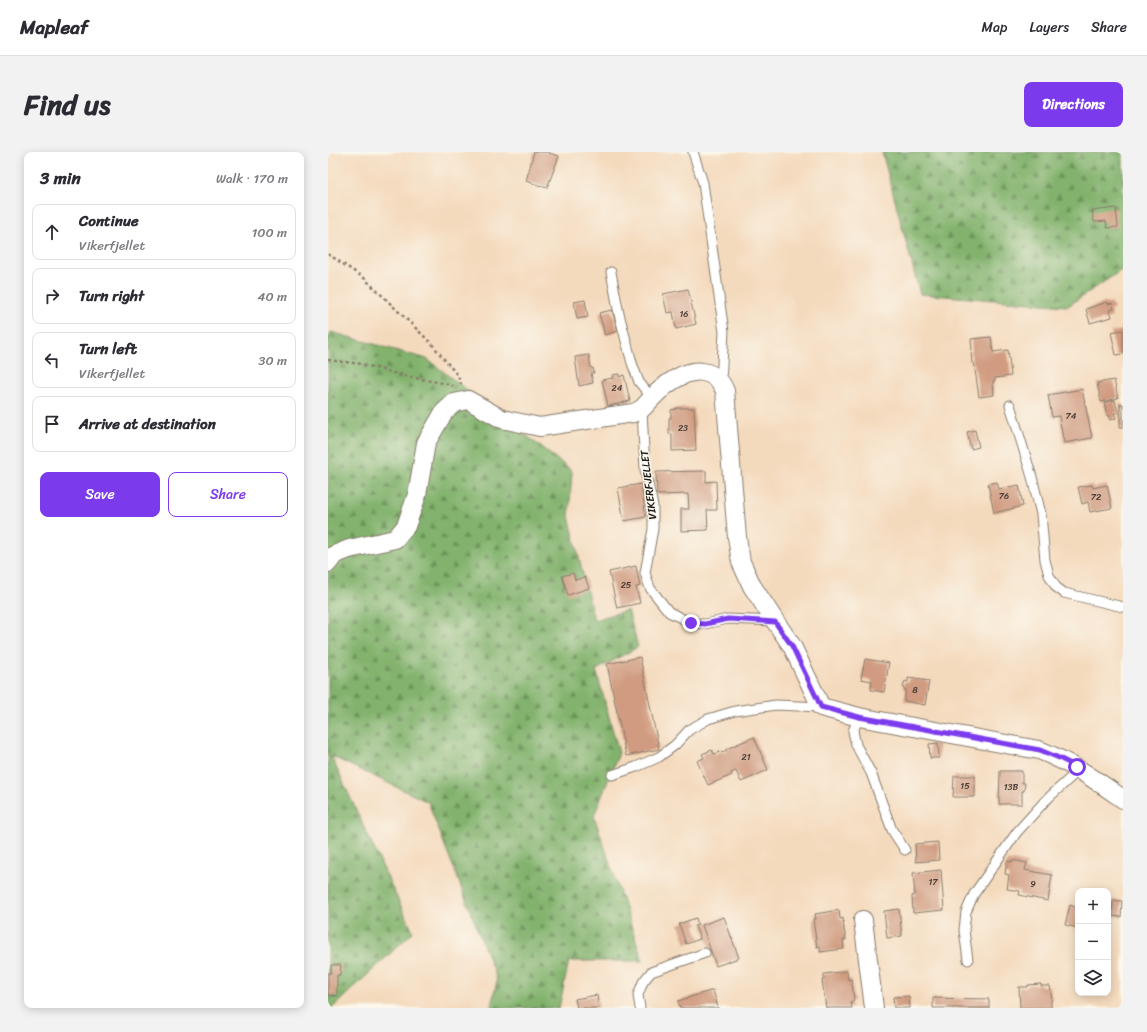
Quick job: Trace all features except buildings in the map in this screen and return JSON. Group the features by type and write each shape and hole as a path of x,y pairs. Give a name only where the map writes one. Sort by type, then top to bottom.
{"street":[{"path":"328,563 334,555 349,549 395,539 406,526 417,495 426,443 444,412 454,403 468,400 502,419 540,427 619,416 647,404 672,382 684,375 698,371 708,373 721,381 725,391 741,562 752,586 792,646 821,707 859,717 1040,750 1080,769 1123,799"},
{"path":"864,920 874,1008"}],"lane":[{"path":"693,152 703,183 724,332 721,381"},
{"path":"611,272 619,314 632,363 647,404"},
{"name":"VIKERFJELLET","path":"647,404 644,470 653,506 653,529 646,573 650,588 669,612 691,623 705,624 728,619 775,622"},
{"path":"1010,405 1032,477 1041,514 1045,560 1049,575 1056,587 1064,593 1123,607"},
{"path":"612,775 659,757 675,745 689,730 708,719 735,712 776,705 821,707"},
{"path":"859,717 853,731 856,745 871,773 892,830 905,850"},
{"path":"968,960 964,930 966,912 974,894 1017,832 1045,801 1080,769"},
{"path":"640,1008 638,995 643,982 651,972 705,953"}],"path":[{"path":"328,254 364,278 431,343 458,376 468,400"},
{"path":"328,360 362,364 408,377 449,384 464,393 468,400"}],"green space":[{"path":"882,152 1123,152 1123,269 1068,306 920,294"},
{"path":"331,332 427,359 572,471 569,516 594,620 628,610 638,647 596,670 619,753 594,816 643,961 569,961 559,1008 491,1008 497,980 428,802 331,756 413,932 332,1008 328,1008 328,338"}],"route":[{"path":"691,623 705,624 728,619 763,620 775,622 792,646 821,707 859,717 1040,750 1077,767"}]}
